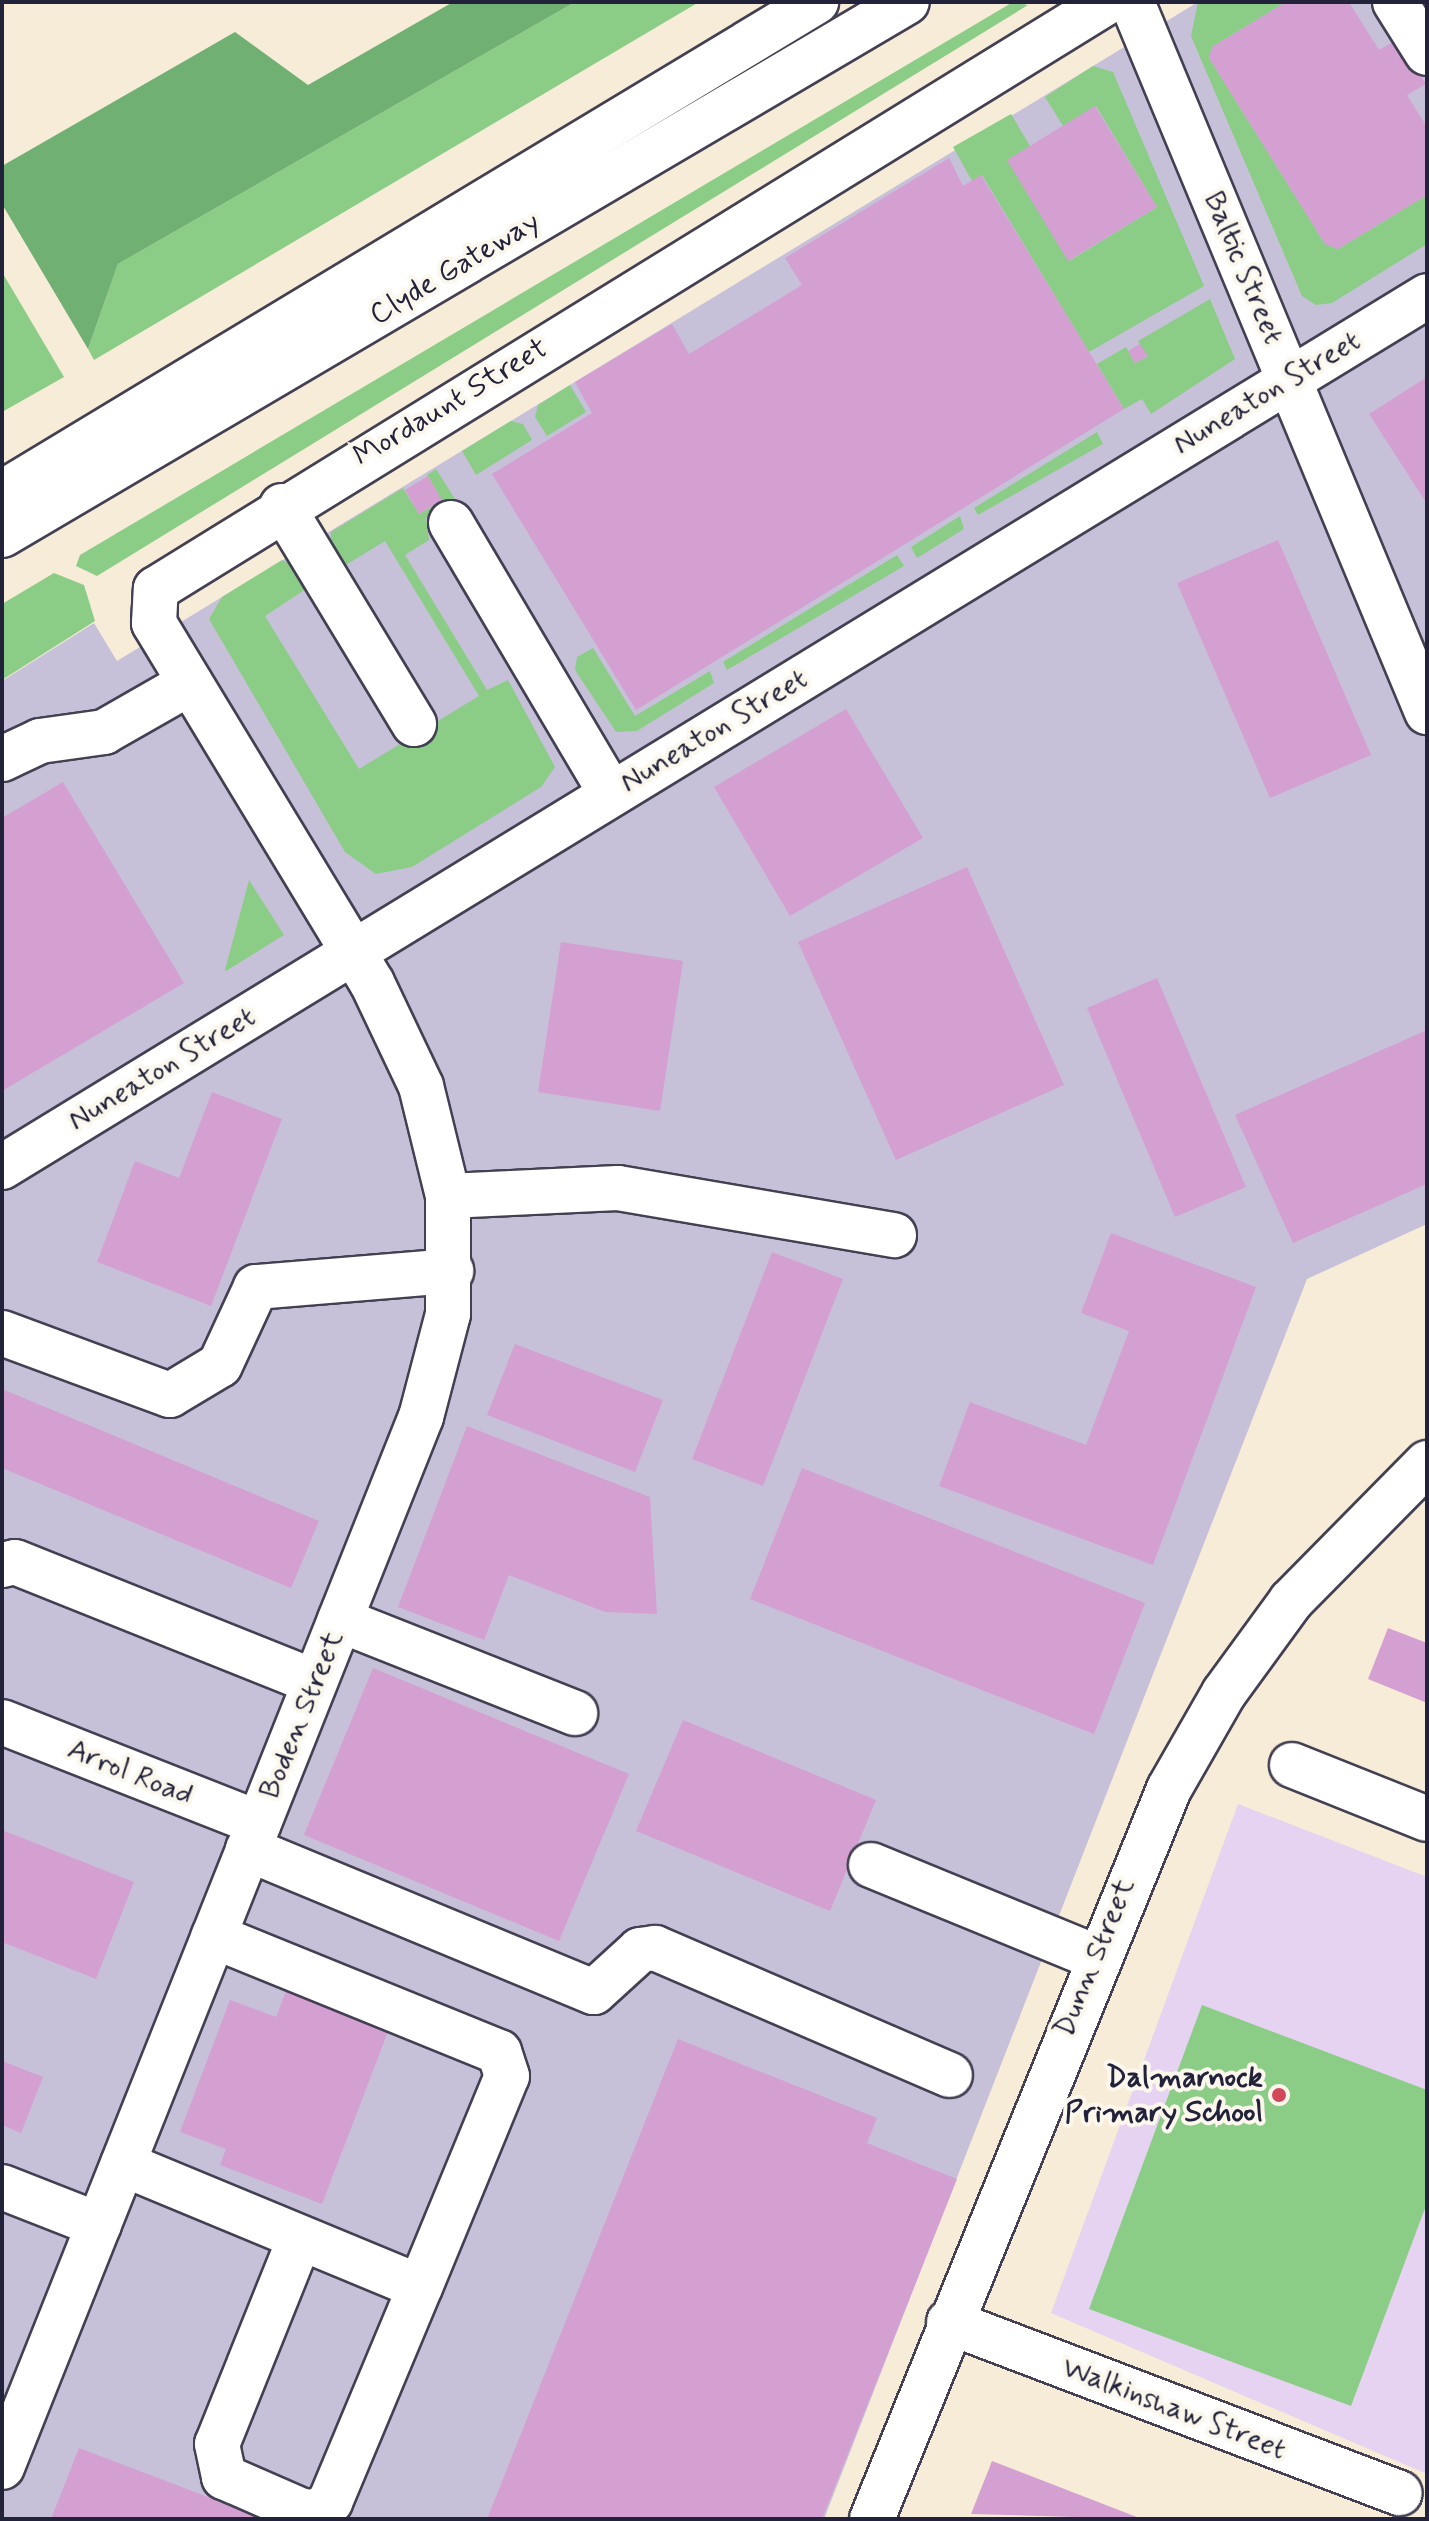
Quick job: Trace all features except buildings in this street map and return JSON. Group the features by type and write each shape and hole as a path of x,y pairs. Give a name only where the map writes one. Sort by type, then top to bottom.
{"street":[{"name":"Clyde Gateway","path":"2,493 816,2"},
{"name":"Clyde Gateway","path":"2,535 907,2"},
{"name":"Mordaunt Street","path":"354,951 154,623 156,589 282,506 1107,2"},
{"name":"Baltic Street","path":"1132,2 1427,712"},
{"path":"1395,2 1427,53"},
{"name":"Nuneaton Street","path":"2,1167 1427,296"},
{"path":"282,506 414,724"},
{"path":"451,523 611,794"},
{"path":"2,759 40,741 114,728 190,683"},
{"name":"Boden Street","path":"2,2467 10,2421 99,2225 432,1387 451,1271 448,1196 421,1086 354,951"},
{"path":"448,1196 618,1188 894,1235"},
{"path":"2,1333 170,1395 220,1365 256,1287 451,1271"},
{"name":"Dunn Street","path":"872,2519 1095,1957 1145,1839 1224,1693 1326,1558 1427,1463"},
{"path":"2,1565 15,1562 315,1682"},
{"path":"340,1620 575,1713"},
{"name":"Arrol Road","path":"2,1722 594,1992 640,1950 655,1948 950,2075"},
{"path":"1292,1765 1427,1819"},
{"path":"871,1865 1095,1957"},
{"path":"214,1936 499,2052 506,2062 507,2076 420,2287 330,2502 318,2512 302,2511 224,2477 217,2444 300,2238"},
{"path":"123,2164 420,2287"},
{"path":"2,2187 99,2225"},
{"name":"Walkinshaw Street","path":"949,2322 1400,2493"}],"shaded area":[{"path":"1198,2 1427,2 1427,1224 1307,1279 824,2519 2,2519 2,681 94,623 117,661"},
{"name":"Dalmarnock Primary School","path":"1238,1804 1427,1877 1427,2474 1051,2313"}],"green space":[{"path":"453,2 575,2 118,264 88,349 2,204 2,166 235,32 308,85"},
{"path":"575,2 699,2 94,360 88,349 118,264"},
{"path":"1013,2 1028,5 97,576 76,566 80,555"},
{"path":"1198,2 1286,2 1212,47 1209,58 1325,244 1338,249 1427,195 1427,244 1332,303 1316,305 1302,296 1191,36"},
{"path":"1093,66 1113,72 1204,286 1089,352 982,175 972,181 953,147 1011,114 1030,146 1069,261 1157,207 1096,106 1063,126 1045,97"},
{"path":"2,272 64,377 2,412"},
{"path":"1210,299 1235,359 1151,414 1142,399 1124,409 1097,364 1126,347 1135,363 1147,357 1138,341"},
{"path":"570,385 586,412 547,436 535,417 538,405"},
{"path":"511,421 523,424 532,440 476,475 462,451"},
{"path":"1097,432 1103,444 978,515 974,508"},
{"path":"436,469 455,499 426,518 429,540 405,555 487,690 508,680 555,767 541,787 412,867 376,874 345,852 209,619 222,597 282,560 294,566 309,587 265,616 359,769 479,696 385,541 341,568 330,546 331,532 403,488 419,514 442,501 427,475"},
{"path":"960,516 964,529 917,558 911,547"},
{"path":"897,555 904,566 727,670 723,662"},
{"path":"54,573 84,585 95,621 2,680 2,604"},
{"path":"593,648 635,716 710,671 714,683 637,731 616,732 575,670 577,657"},
{"path":"249,880 284,935 226,971 225,970"},
{"path":"1202,2005 1427,2090 1427,2203 1351,2406 1089,2309"}],"place":[{"name":"Dalmarnock Primary School","path":"1279,2095"}]}
